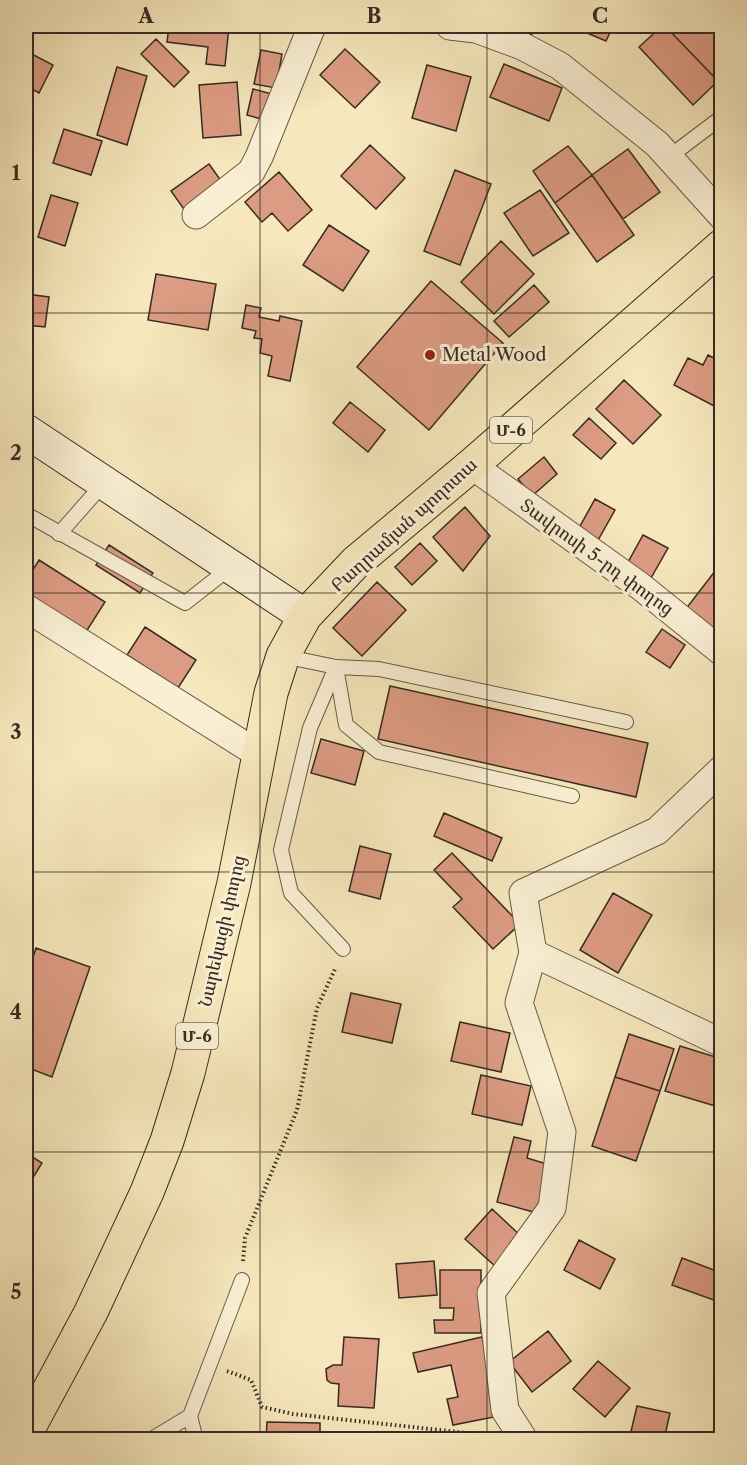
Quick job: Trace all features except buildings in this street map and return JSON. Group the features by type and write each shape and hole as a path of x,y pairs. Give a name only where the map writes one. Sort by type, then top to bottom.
{"highway":[{"name":"Բաղրամյան պողոտա","path":"305,616 355,563 473,464 722,246"},
{"name":"Նարեկացի փողոց","path":"26,1433 91,1312 147,1192 167,1141 188,1073 234,883 271,693 283,656 305,616"}],"main road":[{"path":"26,431 305,616"}],"street":[{"path":"196,215 251,172 312,26"},
{"path":"450,26 476,29 522,46 560,66 641,130 669,157 722,216"},
{"name":"Տավրոսի 5-րդ փողոց","path":"473,464 640,586 722,652"},
{"path":"26,608 260,755"},
{"path":"524,1440 505,1410 491,1293 552,1208 562,1132 519,1003 533,953 523,893 657,831 722,769"},
{"path":"533,953 722,1043"}],"lane":[{"path":"669,157 722,117"},
{"path":"59,534 104,483"},
{"path":"26,514 185,603 231,567"},
{"path":"283,656 336,667 379,669 626,722"},
{"path":"336,667 346,725 379,752 572,796"},
{"path":"336,667 310,728 281,850 291,892 343,950"},
{"path":"196,1440 190,1416 242,1280"},
{"path":"150,1440 190,1416"}],"path":[{"path":"245,1238 297,1110 317,1008 343,950"},
{"path":"210,1364 250,1380 262,1407 293,1414 476,1434 492,1440"}],"place":[{"name":"Metal Wood","path":"430,355"}]}
